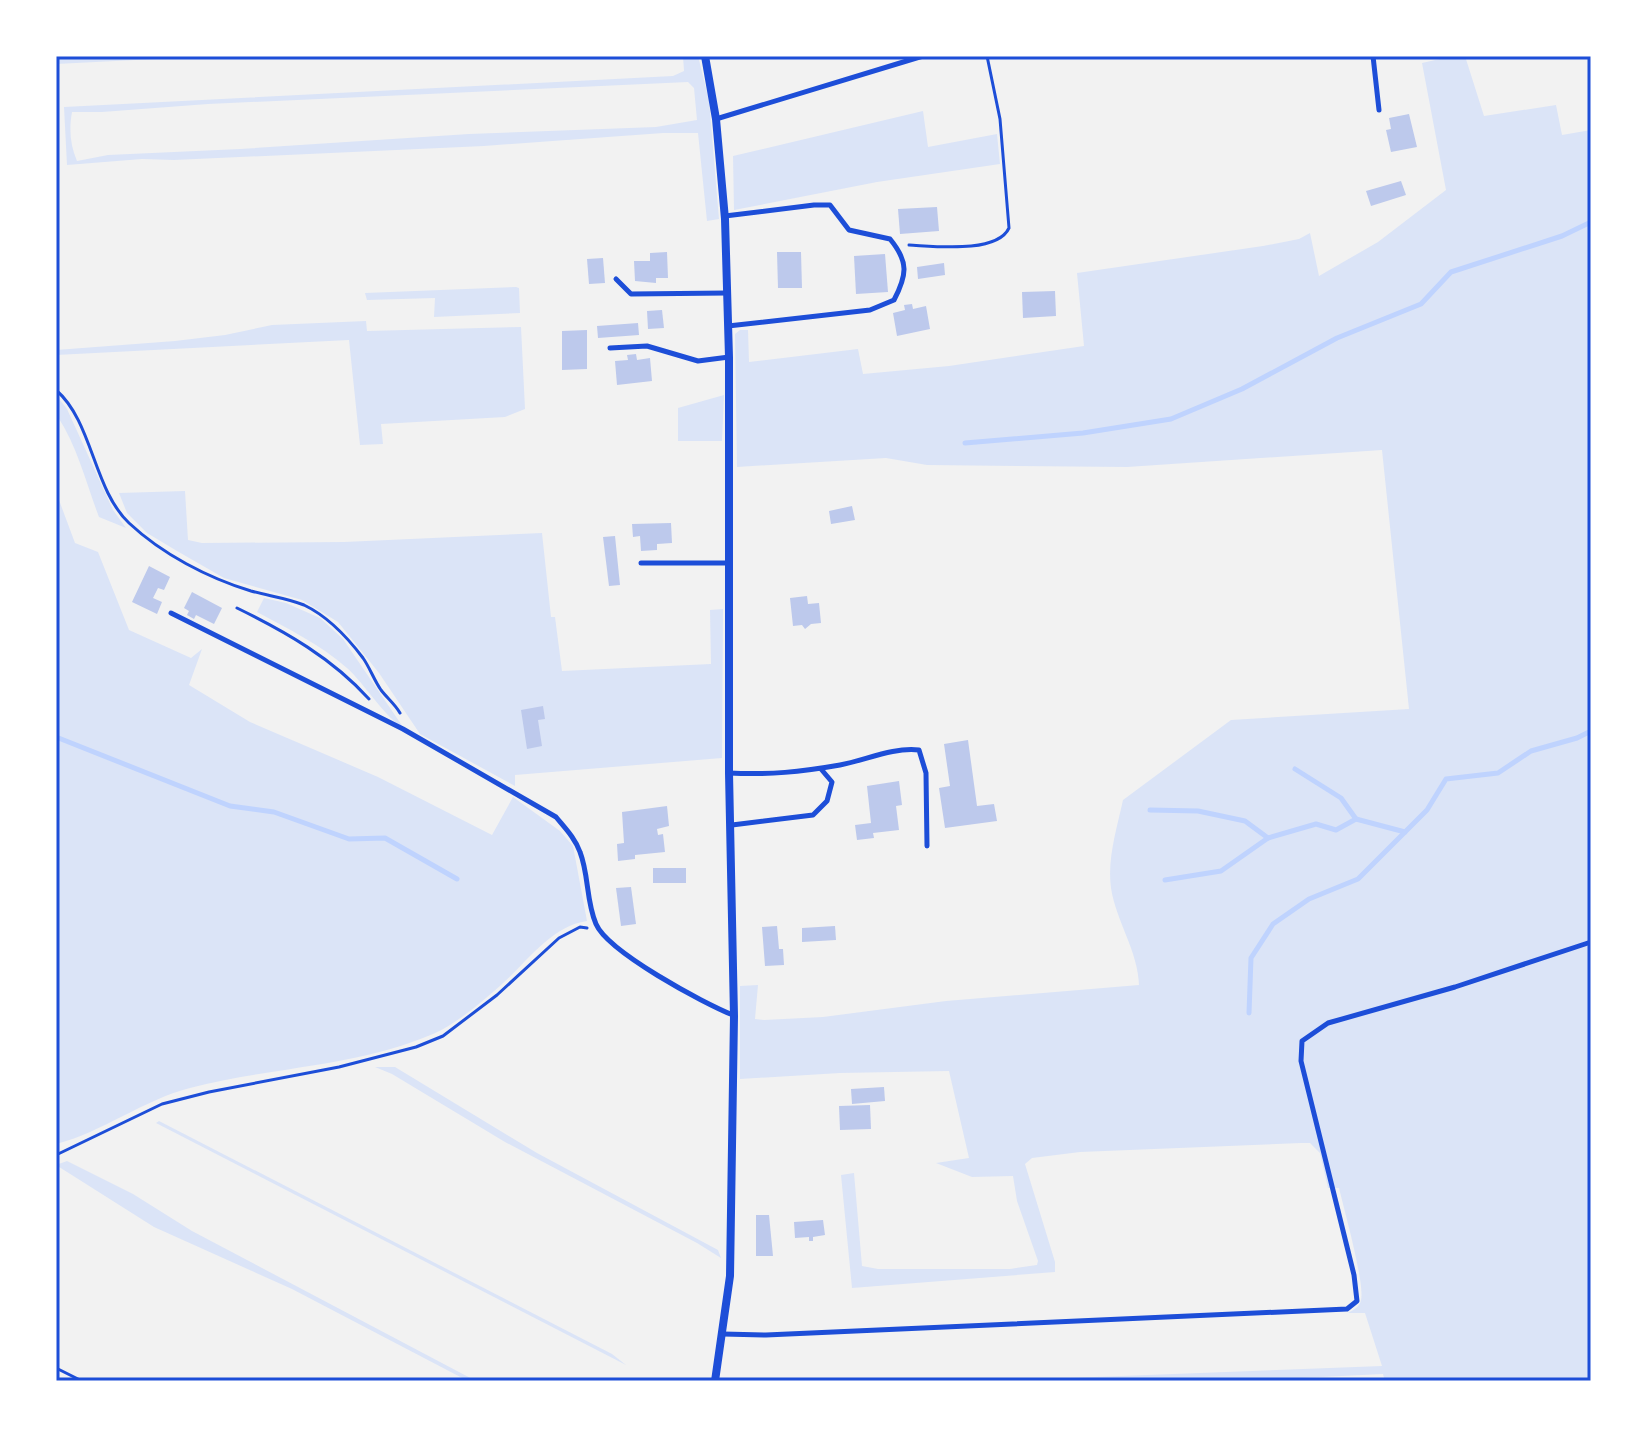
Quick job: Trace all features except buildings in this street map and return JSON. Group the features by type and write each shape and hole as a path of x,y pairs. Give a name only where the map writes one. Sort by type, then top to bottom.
{"street":[{"path":"705,56 716,119 725,216 729,357 729,773 734,1016 730,1276 715,1381"}],"lane":[{"path":"716,119 923,56"},
{"path":"1373,56 1379,110"},
{"path":"725,216 830,205 849,230 890,239 903,256 905,279 894,300 870,310 728,326"},
{"path":"616,279 631,294 727,293"},
{"path":"610,348 647,346 698,361 729,357"},
{"path":"641,563 730,563"},
{"path":"171,613 412,734 556,817 572,836 581,854 589,905 602,936 622,953 734,1016"},
{"path":"729,773 775,775 907,749 919,750 926,773 927,846"},
{"path":"732,825 813,815 827,801 832,782 821,768"},
{"path":"723,1334 781,1335 1347,1309 1357,1301 1354,1275 1301,1061 1302,1041 1328,1023 1455,987 1591,942"}],"path":[{"path":"895,245 966,247 990,243 1006,234 1009,228 1000,119 987,56"},
{"path":"56,390 75,417 111,500 127,522 160,548 207,574 253,592 304,605 323,617 364,659 412,734"},
{"path":"237,608 303,643 329,661 370,700"},
{"path":"56,1155 162,1104 302,1072 339,1067 416,1047 443,1036 467,1019 559,938 580,927 598,929"},
{"path":"56,1368 82,1381"}],"shaded area":[{"path":"215,56 56,64 56,57"},
{"path":"683,56 698,56 709,100 719,219 707,221 698,133 67,165 64,107 673,76 684,71","holes":["688,82 694,88 697,120 656,127 469,134 108,155 77,161 71,137 72,112"]},
{"path":"1465,56 1484,116 1556,105 1562,135 1591,130 1591,1381 1385,1381 1383,1374 1239,1381 992,1381 1382,1366 1365,1313 1348,1313 1360,1302 1360,1279 1339,1188 1328,1188 1320,1153 1310,1143 1301,1143 1080,1152 1032,1158 1025,1164 1055,1262 1055,1272 852,1288 841,1175 854,1173 862,1266 878,1269 1010,1269 1037,1265 1017,1201 1013,1176 972,1177 936,1163 969,1158 949,1071 740,1079 740,986 758,985 755,1019 764,1020 823,1017 946,1001 1139,985 1135,960 1117,912 1110,877 1111,855 1123,800 1231,720 1409,709 1382,450 1127,467 927,465 886,458 737,467 735,334 748,330 749,362 858,349 863,374 949,366 1084,346 1077,273 1263,246 1299,239 1310,233 1319,276 1378,242 1446,190 1422,63"},
{"path":"923,111 928,147 997,134 1000,164 877,182 734,210 733,156"},
{"path":"519,288 520,313 434,317 435,298 367,300 365,293"},
{"path":"366,321 367,331 521,327 525,409 505,417 381,424 383,444 360,445 349,340 56,355 56,350 175,341 272,325"},
{"path":"56,395 67,409 113,510 126,528 99,517 71,441 56,418"},
{"path":"724,395 722,441 678,441 678,408"},
{"path":"185,491 188,540 202,543 344,542 542,533 551,617 555,617 562,671 711,664 710,610 723,609 722,758 515,775 515,786 420,734 379,673 338,622 302,600 224,578 177,551 147,533 127,513 119,493"},
{"path":"56,492 75,543 98,552 129,630 191,658 202,649 189,685 250,722 378,777 492,835 513,797 560,831 573,846 587,921 574,924 551,937 477,1005 433,1034 404,1045 343,1060 190,1088 56,1144"},
{"path":"264,598 286,603 320,618 343,639 403,727 337,659 257,612"},
{"path":"375,1067 395,1067 537,1153 718,1250 721,1258 505,1142 392,1074"},
{"path":"159,1121 612,1354 626,1365 156,1123"},
{"path":"67,1161 133,1194 192,1231 476,1381 468,1381 292,1289 154,1227 56,1165"}],"waterway":[{"path":"965,443 1083,433 1171,419 1242,389 1337,338 1421,304 1451,272 1562,236 1591,222"},
{"path":"1249,1013 1251,958 1273,924 1309,899 1358,879 1427,810 1446,779 1498,773 1531,751 1591,731"},
{"path":"56,737 230,806 274,812 349,839 385,838 457,879"},
{"path":"1295,769 1341,798 1356,819"},
{"path":"1150,810 1198,811 1245,821 1268,838"},
{"path":"1165,880 1221,871 1268,838 1316,824 1336,830 1356,819 1405,832"}]}
